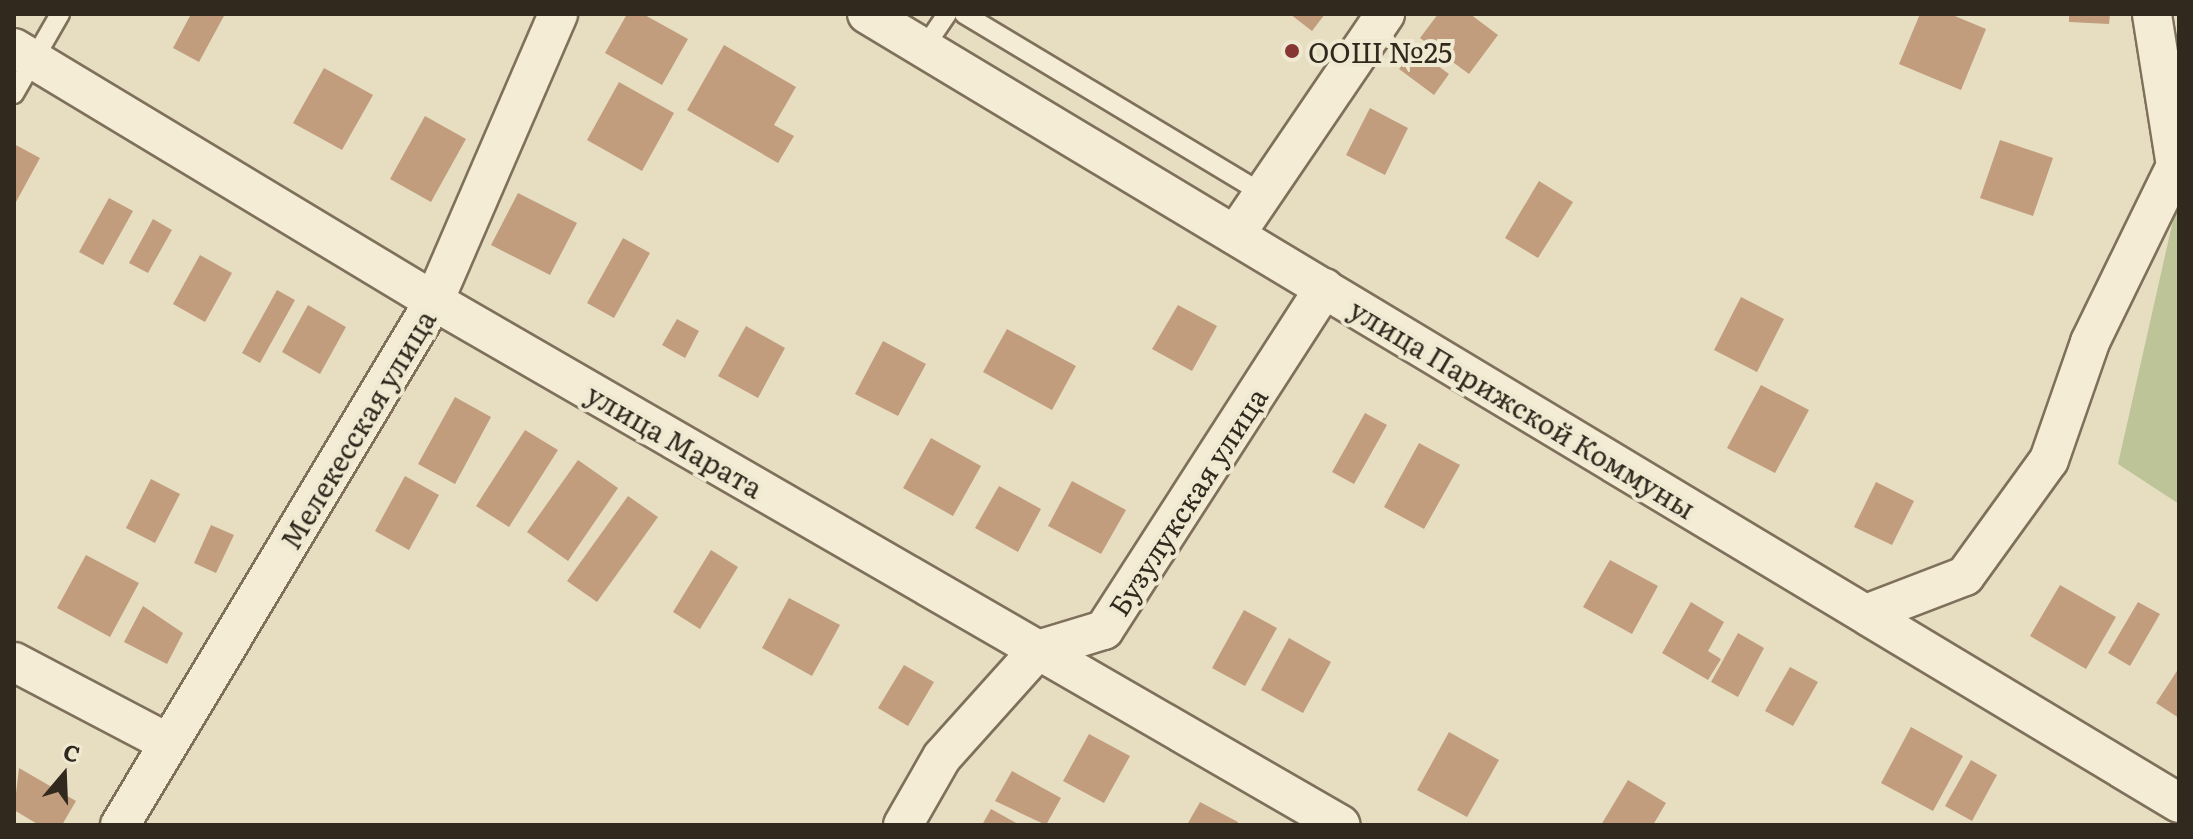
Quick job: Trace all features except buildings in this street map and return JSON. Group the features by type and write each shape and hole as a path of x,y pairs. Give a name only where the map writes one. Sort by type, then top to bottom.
{"street":[{"name":"Мелекесская улица","path":"120,825 434,301 558,14"},
{"name":"улица Парижской Коммуны","path":"867,14 2179,803"},
{"path":"1235,235 1385,14"},
{"path":"1866,614 1965,576 2049,460 2090,342 2176,166 2152,14"},
{"name":"улица Марата","path":"25,54 434,301 1341,825"},
{"name":"Бузулукская улица","path":"1038,650 1104,630 1324,288"},
{"path":"903,825 942,757 1038,650"},
{"path":"14,662 168,743"}],"lane":[{"path":"14,94 25,54 60,14"},
{"path":"924,48 947,14"},
{"path":"964,14 1263,194"}],"green space":[{"path":"2176,207 2179,207 2179,504 2118,464"}],"place":[{"name":"ООШ №25","path":"1292,51"}]}
